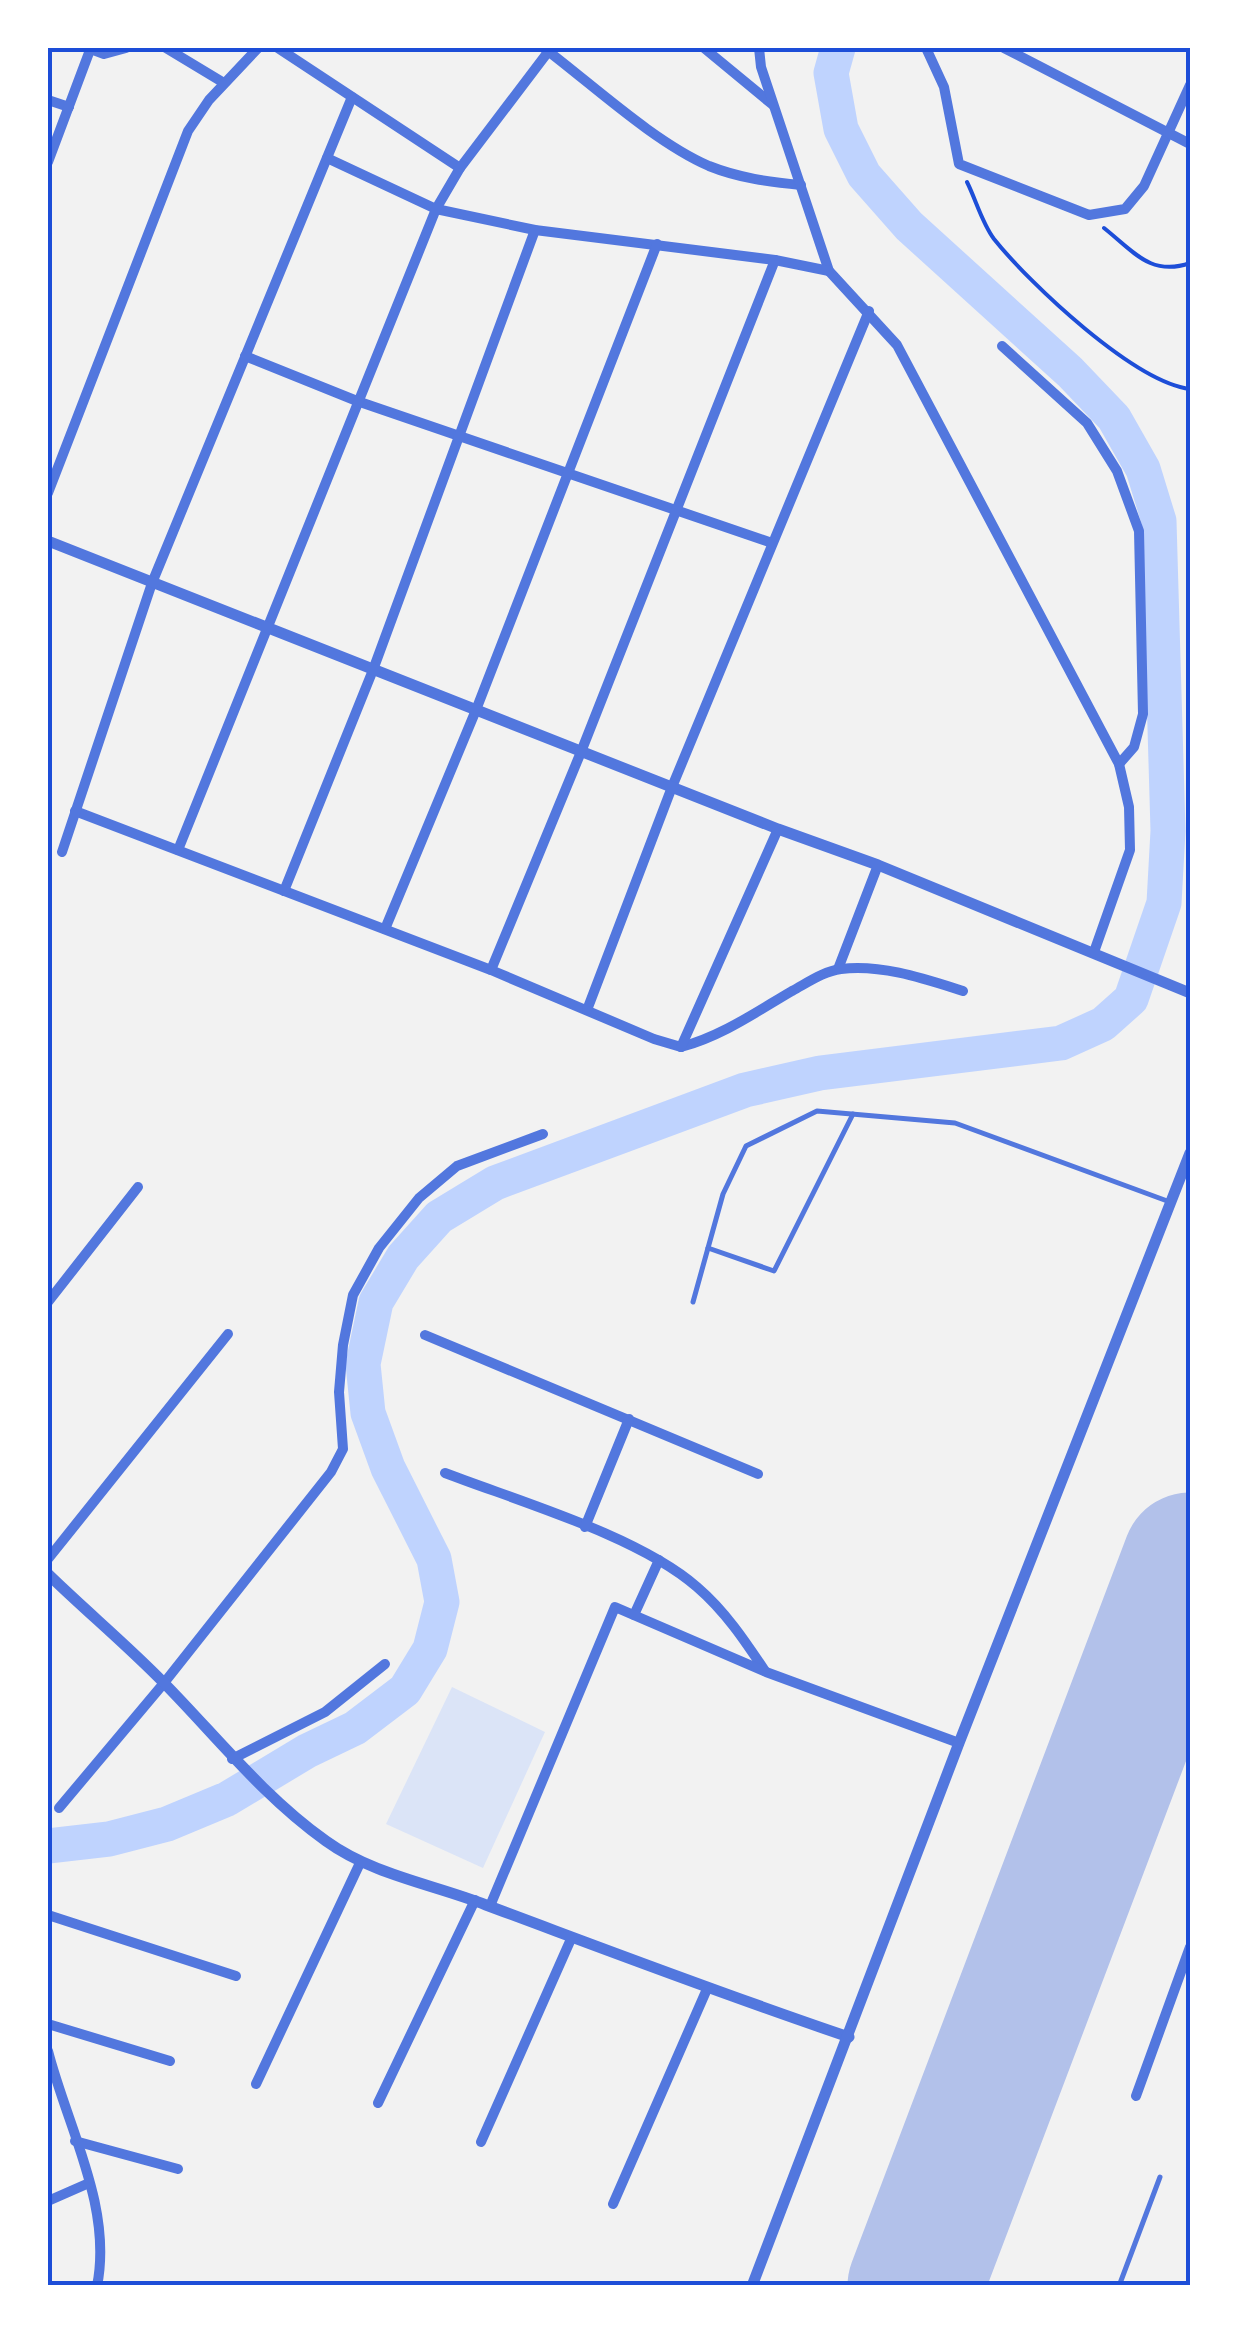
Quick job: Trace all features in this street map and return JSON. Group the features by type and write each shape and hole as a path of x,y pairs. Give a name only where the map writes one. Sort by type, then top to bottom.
{"street":[{"path":"48,162 89,49 104,54 126,48"},
{"path":"166,48 224,84"},
{"path":"48,492 188,131 258,48"},
{"path":"278,48 460,168"},
{"path":"704,48 774,105"},
{"path":"759,48 761,67 829,271 897,345 1119,764 1130,807 1130,850 1094,952"},
{"path":"926,48 944,86 959,164 1089,215 1125,209 1144,186 1190,85"},
{"path":"1004,48 1190,144"},
{"path":"178,850 436,210 460,168 548,49 672,145 708,166 757,181 801,184"},
{"path":"62,852 152,583 352,97"},
{"path":"48,100 70,106"},
{"path":"327,158 436,210 534,230 776,260 829,271"},
{"path":"284,890 373,670 534,230"},
{"path":"385,929 476,710 657,244"},
{"path":"491,970 776,260"},
{"path":"587,1010 672,787 869,311"},
{"path":"1002,346 1088,423 1116,471 1139,531 1143,714 1134,747 1119,764"},
{"path":"245,356 357,401 772,542"},
{"path":"48,542 878,865 1190,993"},
{"path":"75,810 681,1047 709,1040 816,977 838,969 912,975 964,990"},
{"path":"681,1047 778,829"},
{"path":"838,969 878,865"},
{"path":"59,1808 164,1684 330,1472 342,1450 339,1392 353,1295 379,1248 419,1198 457,1166 543,1134"},
{"path":"752,2286 958,1742 1190,1154"},
{"path":"48,1302 138,1187"},
{"path":"48,1560 228,1334"},
{"path":"424,1335 758,1474"},
{"path":"585,1527 628,1419"},
{"path":"444,1473 660,1560 696,1586 724,1614 766,1672"},
{"path":"634,1615 660,1560"},
{"path":"48,1574 164,1684 276,1802 360,1863 475,1900 707,1989 848,2037"},
{"path":"490,1906 615,1607 766,1672 958,1742"},
{"path":"232,1759 325,1712 385,1664"},
{"path":"256,2084 360,1863"},
{"path":"378,2103 475,1900"},
{"path":"48,1915 236,1976"},
{"path":"481,2142 571,1939"},
{"path":"1136,2096 1190,1947"},
{"path":"614,2204 707,1989"},
{"path":"48,2024 170,2062"},
{"path":"48,2051 52,2088 75,2140 101,2230 102,2262 97,2286"},
{"path":"75,2140 178,2169"},
{"path":"48,2200 89,2183"}],"lane":[{"path":"693,1302 723,1194 746,1146 817,1111 955,1123 1172,1202"},
{"path":"708,1248 774,1270 853,1114"},
{"path":"1119,2286 1160,2177"}],"path":[{"path":"959,164 992,236 1036,283 1114,352 1173,387 1190,388"},
{"path":"1089,215 1152,267 1190,263"}],"shaded area":[{"path":"452,1687 545,1732 483,1868 386,1824"}],"waterway":[{"path":"48,1846 109,1839 167,1824 227,1799 307,1751 355,1728 405,1690 430,1649 442,1602 434,1559 388,1468 368,1413 363,1364 376,1302 403,1257 439,1217 495,1183 745,1090 820,1073 1061,1043 1103,1024 1131,999 1164,903 1168,831 1159,521 1143,469 1114,418 1070,372 909,226 864,175 841,129 831,73 838,48"}],"runway":[{"path":"915,2286 1190,1560"}]}
